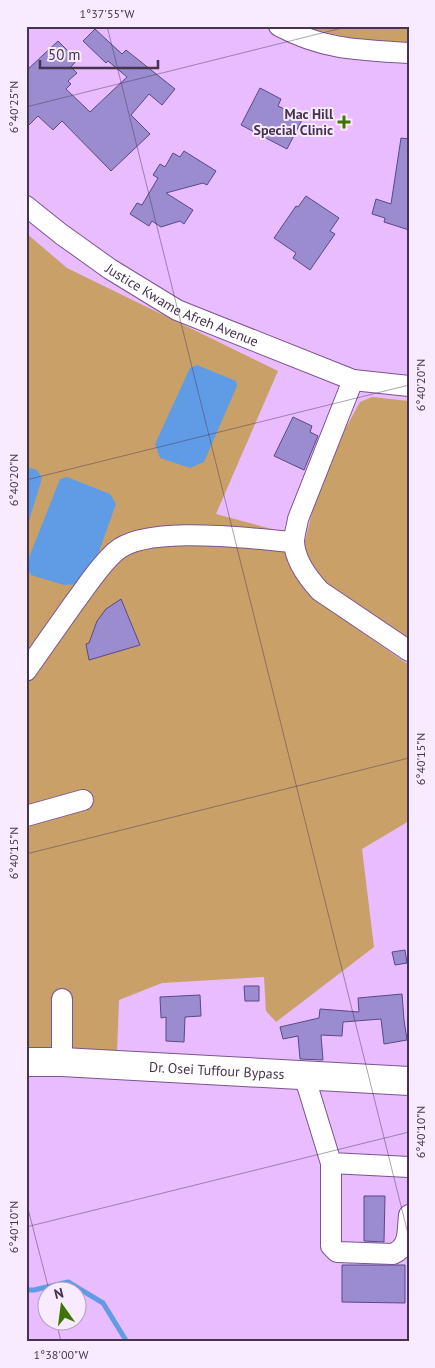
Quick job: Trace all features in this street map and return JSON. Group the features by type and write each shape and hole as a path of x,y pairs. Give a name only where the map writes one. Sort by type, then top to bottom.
{"highway":[{"name":"Dr. Osei Tuffour Bypass","path":"26,1062 62,1062 409,1081"}],"street":[{"path":"279,26 320,44 356,50 409,53"},
{"name":"Justice Kwame Afreh Avenue","path":"26,206 110,270 176,310 354,380 409,386"},
{"path":"354,380 298,518 294,542 299,562 309,579 320,591 409,651"},
{"path":"26,671 92,578 115,551 128,544 164,536 199,536 294,542"},
{"path":"26,816 83,800"},
{"path":"62,999 62,1062"},
{"path":"304,1075 331,1163 331,1246 337,1252 393,1254 401,1250 406,1244 409,1215"},
{"path":"331,1163 409,1167"}],"shaded area":[{"path":"300,26 409,26 409,43 354,39"},
{"path":"26,233 67,268 278,371 216,514 283,532 290,564 310,596 409,665 409,821 362,849 374,947 276,1022 266,1011 264,977 162,983 119,1000 117,1052 26,1049"},
{"path":"372,397 409,401 409,639 334,598 317,584 303,549 315,500 337,444 360,402"}],"water":[{"path":"197,365 236,381 237,386 204,462 190,468 160,458 155,444 190,368"},
{"path":"26,467 37,470 42,478 26,531"},
{"path":"67,477 110,494 116,504 92,571 80,584 64,585 31,575 26,565 60,479"}],"building":[{"path":"95,29 122,54 126,50 175,89 162,105 149,94 131,115 150,134 111,171 62,121 53,130 38,116 26,128 26,71 58,41 77,60 71,67 77,73 68,81 71,84 66,89 90,112 127,77 108,61 106,63 83,41"},
{"path":"260,88 281,99 278,106 303,118 287,149 241,125"},
{"path":"401,138 409,139 409,230 384,222 385,218 372,214 376,199 391,204"},
{"path":"184,151 216,171 207,185 203,183 166,193 193,210 184,224 180,221 161,227 152,221 149,226 130,214 137,203 142,205 158,178 153,175 160,164 165,167 173,153 180,157"},
{"path":"306,196 339,218 330,231 335,234 310,270 293,258 296,253 274,238 296,206 298,207"},
{"path":"293,417 312,426 310,432 318,436 304,470 274,456"},
{"path":"121,599 140,645 89,660 86,644 89,643 97,621 106,609"},
{"path":"405,950 407,963 395,965 392,952"},
{"path":"244,986 259,986 259,1001 245,1001"},
{"path":"402,994 407,1040 384,1044 381,1019 343,1022 342,1036 321,1035 323,1060 300,1059 298,1036 283,1039 280,1027 319,1018 320,1009 359,1012 358,998"},
{"path":"200,995 201,1016 185,1017 184,1042 166,1041 166,1017 161,1018 160,997"},
{"path":"364,1196 385,1196 384,1242 364,1241"},
{"path":"342,1265 405,1265 405,1303 342,1302"}],"waterway":[{"path":"26,1290 68,1282 103,1303 127,1342"}],"place":[{"name":"Mac Hill Special Clinic","path":"344,122"}]}
